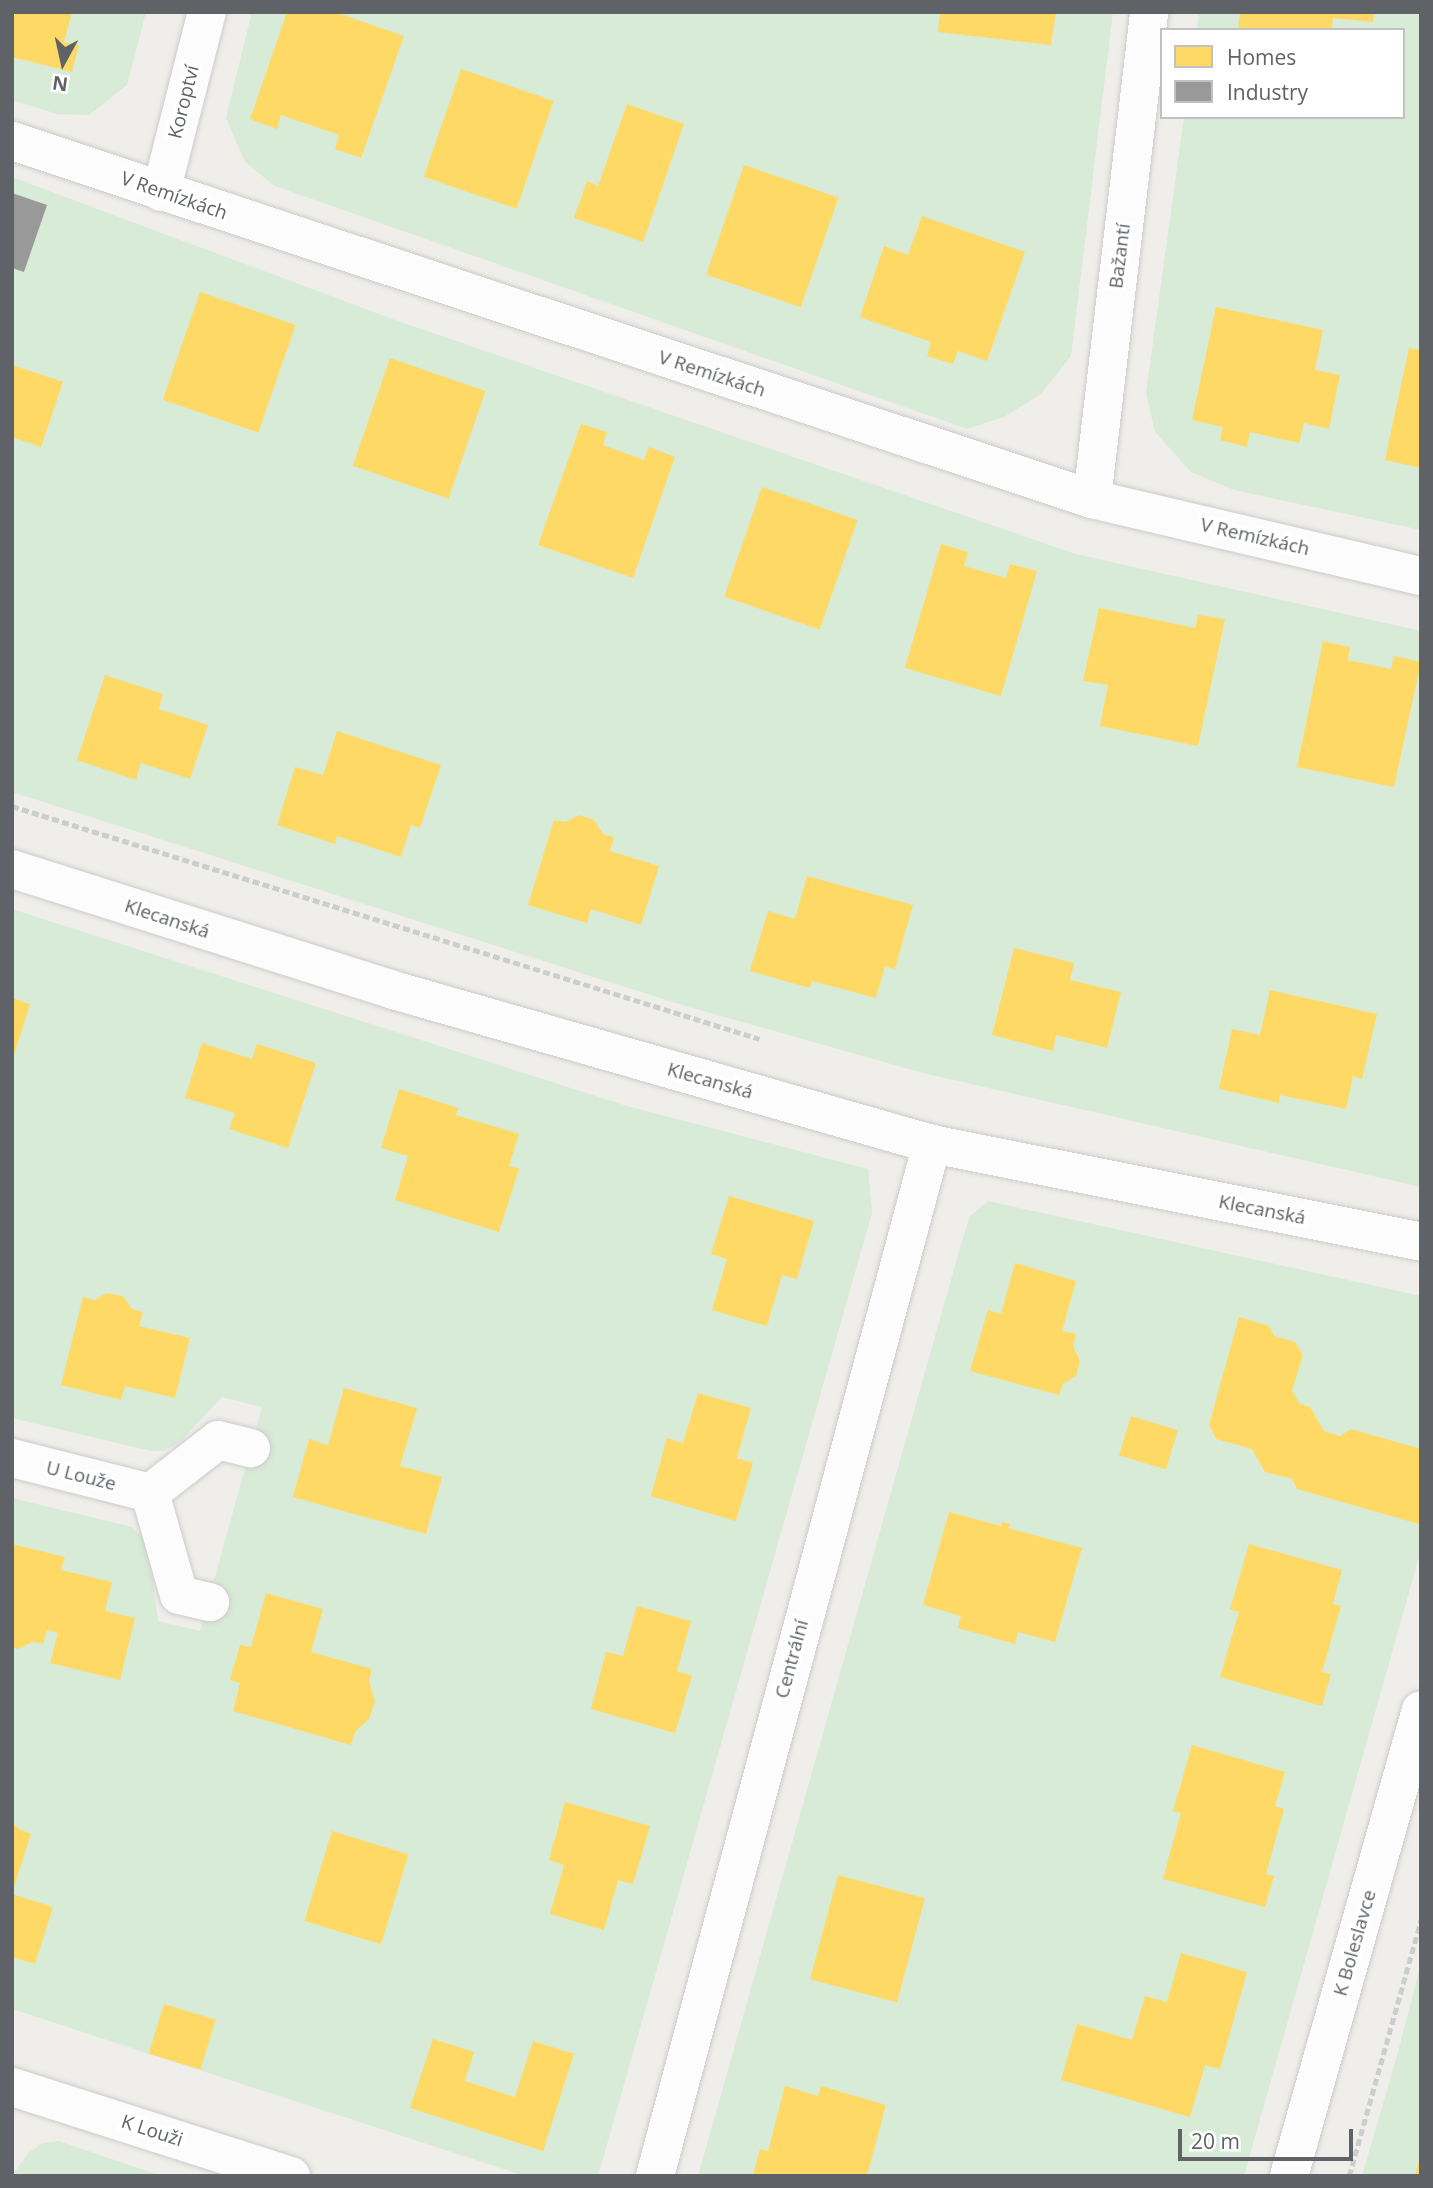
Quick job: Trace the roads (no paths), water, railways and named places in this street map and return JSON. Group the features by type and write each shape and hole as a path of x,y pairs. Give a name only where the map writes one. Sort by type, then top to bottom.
{"street":[{"name":"Koroptví","path":"161,192 207,12"},
{"name":"Bažantí","path":"1092,499 1149,12"},
{"name":"V Remízkách","path":"12,141 1092,499 1421,576"},
{"name":"Klecanská","path":"12,869 393,990 932,1144 1421,1242"},
{"name":"Centrální","path":"655,2176 932,1144"},
{"path":"210,1602 179,1595 150,1493 218,1440 251,1448"},
{"name":"U Louže","path":"12,1458 150,1493"},
{"name":"K Boleslavce","path":"1289,2176 1421,1710"},
{"name":"K Louži","path":"14,2092 291,2176"}]}
